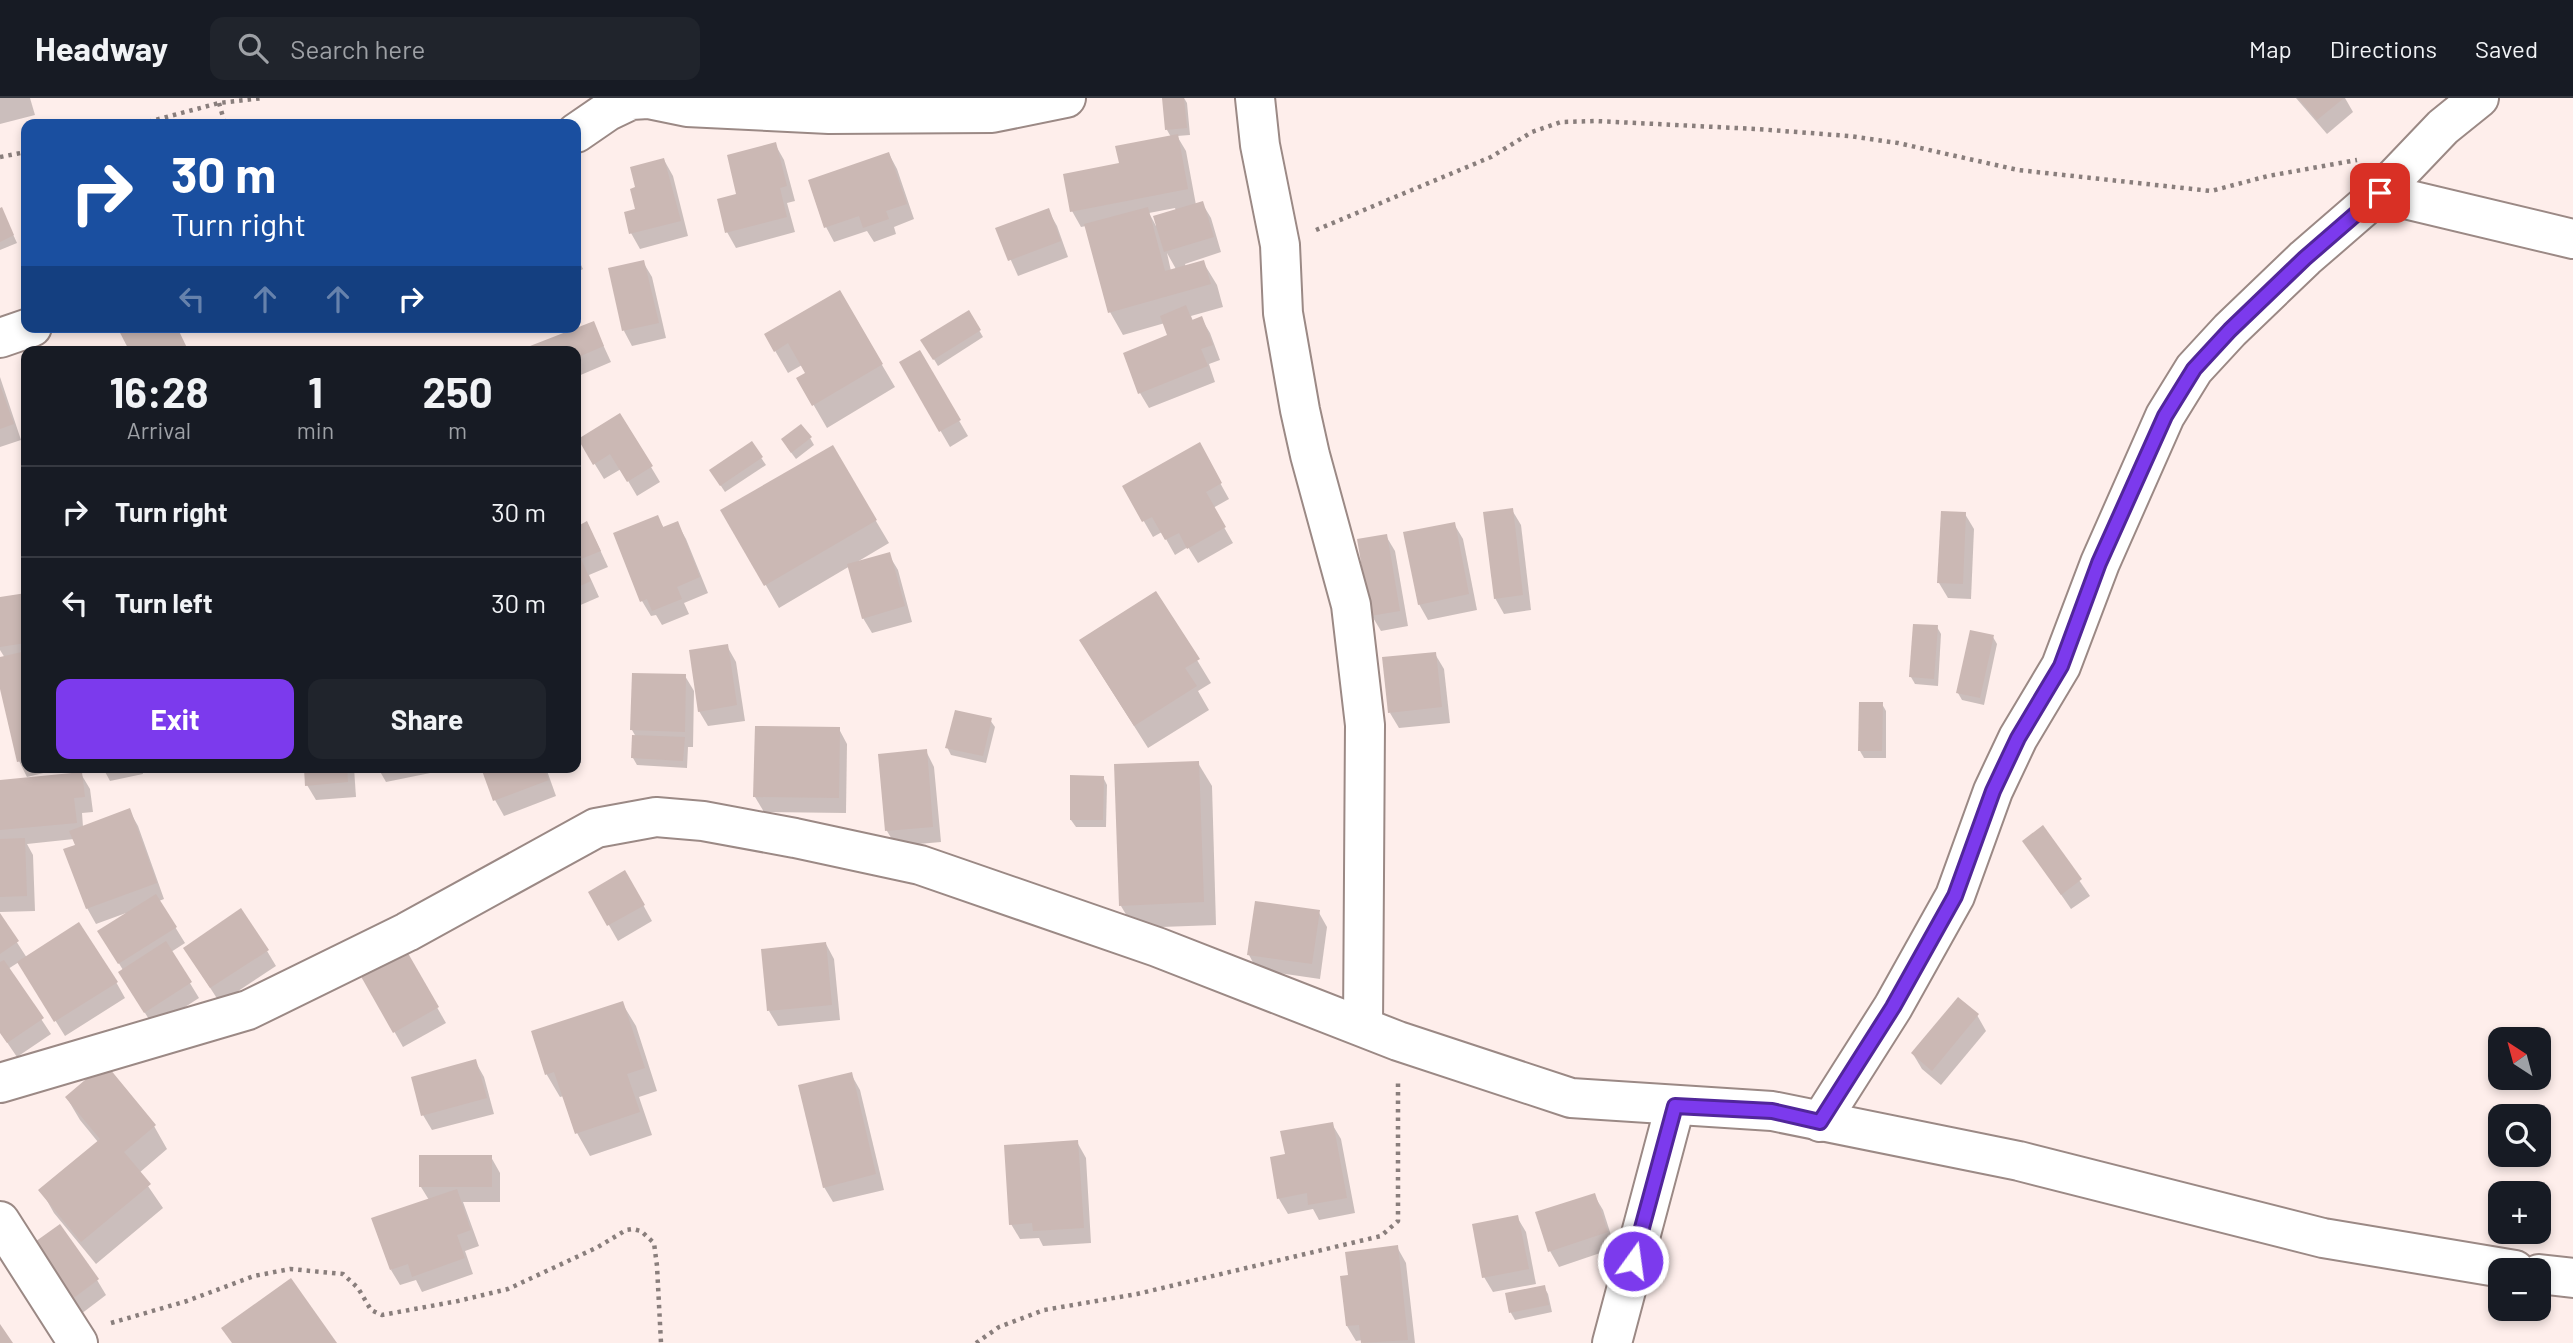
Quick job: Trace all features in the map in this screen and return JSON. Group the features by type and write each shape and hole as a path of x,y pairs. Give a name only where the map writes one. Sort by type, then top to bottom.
{"street":[{"path":"581,130 608,111 631,100 648,99 687,107 829,114 992,113 1066,98"},
{"path":"1255,98 1260,145 1280,245 1283,313 1292,368 1310,455 1352,605 1365,725 1363,1026"},
{"path":"1820,1122 1893,1007 1955,896 1993,791 2018,738 2061,666 2099,563 2165,416 2194,369 2230,330 2305,258 2380,193 2420,149 2479,98"},
{"path":"2380,193 2573,239"},
{"path":"0,338 21,331"},
{"path":"0,1083 248,1010 407,932 596,828 656,817 703,821 782,835 920,865 1157,947 1398,1041 1571,1098 1772,1111 2019,1161 2323,1238 2488,1266"},
{"path":"1612,1343 1675,1106"},
{"path":"0,1221 75,1339"},
{"path":"2551,1275 2573,1278"}],"path":[{"path":"159,119 219,103 263,98"},
{"path":"219,103 224,119"},
{"path":"1280,245 1491,157 1532,132 1561,122 1595,121 1744,128 1849,136 1898,143 2018,170 2211,191 2268,176 2420,149"},
{"path":"0,157 21,153"},
{"path":"976,1343 999,1326 1044,1310 1137,1294 1378,1237 1386,1232 1398,1221 1398,1041"},
{"path":"75,1339 254,1276 290,1269 343,1274 358,1288 371,1310 382,1315 458,1301 508,1289 598,1247 626,1230 633,1229 641,1231 654,1244 661,1343"}],"building":[{"path":"1162,98 1184,98 1187,128 1165,130"},
{"path":"2298,98 2344,98 2317,120"},
{"path":"1178,134 1188,189 1070,212 1063,174 1119,163 1115,146"},
{"path":"776,142 787,186 780,188 787,217 725,233 717,199 736,194 727,155"},
{"path":"889,152 907,204 886,211 889,219 863,228 859,216 824,228 808,180"},
{"path":"664,158 681,221 629,234 624,212 635,209 630,189 635,187 630,167"},
{"path":"1203,201 1214,237 1164,252 1153,216"},
{"path":"2,207 14,235 0,242 0,208"},
{"path":"1148,207 1165,271 1204,260 1211,284 1108,313 1084,224"},
{"path":"1049,208 1061,241 1008,261 995,228"},
{"path":"644,260 659,323 622,331 608,268"},
{"path":"840,290 883,364 812,406 796,378 805,373 788,343 774,352 764,334"},
{"path":"1186,305 1192,320 1202,316 1213,345 1201,349 1208,366 1138,394 1123,353 1167,335 1160,316"},
{"path":"969,310 981,330 933,360 920,340"},
{"path":"594,321 604,346 581,356 581,346 530,346 563,333 581,333 581,326"},
{"path":"120,333 180,333 186,346 127,346"},
{"path":"920,350 961,420 939,432 899,362"},
{"path":"0,385 14,424 0,429"},
{"path":"620,413 653,466 627,482 610,454 593,465 581,444 581,437"},
{"path":"801,424 812,437 791,453 781,439"},
{"path":"752,441 763,457 720,486 709,470"},
{"path":"1200,442 1222,483 1206,492 1226,527 1187,549 1179,533 1165,540 1152,517 1142,522 1122,486"},
{"path":"833,445 877,520 764,586 720,510"},
{"path":"1513,508 1523,595 1494,599 1483,512"},
{"path":"1941,511 1966,512 1963,584 1937,583"},
{"path":"658,515 663,527 678,521 700,577 677,587 682,599 652,611 647,599 640,602 613,533"},
{"path":"587,521 601,551 581,559 581,524"},
{"path":"1455,522 1469,594 1418,605 1403,532"},
{"path":"1387,534 1400,611 1370,616 1357,539"},
{"path":"890,552 905,606 862,619 847,564"},
{"path":"581,559 591,581 581,586"},
{"path":"1156,591 1200,659 1185,668 1197,686 1134,726 1079,640"},
{"path":"21,594 21,644 0,647 0,597"},
{"path":"1913,624 1938,625 1934,679 1909,677"},
{"path":"1970,630 1994,635 1980,698 1956,693"},
{"path":"728,644 737,705 698,712 689,650"},
{"path":"21,652 21,761 17,762 0,689 0,657"},
{"path":"1436,652 1442,707 1388,713 1382,657"},
{"path":"632,673 686,674 685,732 630,730"},
{"path":"1859,702 1883,702 1882,751 1858,751"},
{"path":"955,710 992,718 983,756 945,748"},
{"path":"755,726 840,727 839,798 753,797"},
{"path":"632,735 685,737 683,761 631,758"},
{"path":"927,749 933,827 885,831 878,754"},
{"path":"1199,761 1204,902 1119,906 1114,764"},
{"path":"82,773 85,797 74,798 77,823 0,830 0,780"},
{"path":"304,773 347,773 348,782 305,786"},
{"path":"483,773 546,773 549,780 493,801"},
{"path":"1070,775 1104,776 1103,820 1070,820"},
{"path":"130,808 157,883 86,909 63,849 75,845 69,831"},
{"path":"2043,825 2082,879 2061,895 2022,841"},
{"path":"25,838 27,896 0,897 0,839"},
{"path":"625,870 645,905 607,926 588,892"},
{"path":"156,894 177,927 118,964 97,931"},
{"path":"1255,901 1320,910 1312,964 1247,955"},
{"path":"241,908 269,950 210,988 183,948"},
{"path":"0,913 19,941 0,954"},
{"path":"79,922 118,982 54,1022 17,962"},
{"path":"166,941 192,982 144,1013 118,972"},
{"path":"826,942 832,1005 767,1011 761,949"},
{"path":"405,948 439,1007 393,1033 359,973"},
{"path":"4,960 44,1018 7,1043 0,1033 0,962"},
{"path":"1958,997 1979,1014 1932,1071 1911,1053"},
{"path":"623,1001 645,1068 627,1074 640,1112 575,1134 554,1072 545,1075 531,1031"},
{"path":"476,1059 487,1098 421,1116 411,1077"},
{"path":"105,1063 156,1125 124,1152 151,1184 81,1242 38,1190 100,1139 65,1097"},
{"path":"852,1072 876,1174 823,1188 798,1085"},
{"path":"1333,1122 1347,1198 1308,1205 1307,1193 1277,1199 1270,1157 1285,1154 1280,1131"},
{"path":"1078,1140 1084,1228 1033,1231 1032,1223 1009,1225 1004,1145"},
{"path":"419,1155 492,1155 492,1187 419,1187"},
{"path":"457,1189 471,1230 457,1235 465,1258 412,1277 408,1264 390,1270 371,1218"},
{"path":"1595,1193 1608,1232 1548,1252 1535,1212"},
{"path":"1518,1215 1529,1269 1482,1278 1472,1224"},
{"path":"60,1224 99,1279 71,1300 32,1244"},
{"path":"1398,1245 1408,1340 1361,1343 1359,1325 1346,1326 1340,1276 1348,1275 1345,1252"},
{"path":"291,1278 337,1343 232,1343 221,1328"},
{"path":"1545,1285 1549,1305 1509,1313 1505,1293"},
{"path":"0,1324 13,1343 0,1343"}],"route":[{"path":"1633,1261 1675,1106 1772,1111 1820,1122 1893,1007 1955,896 1993,791 2018,738 2061,666 2099,563 2165,416 2194,369 2230,330 2305,258 2380,193"}]}
